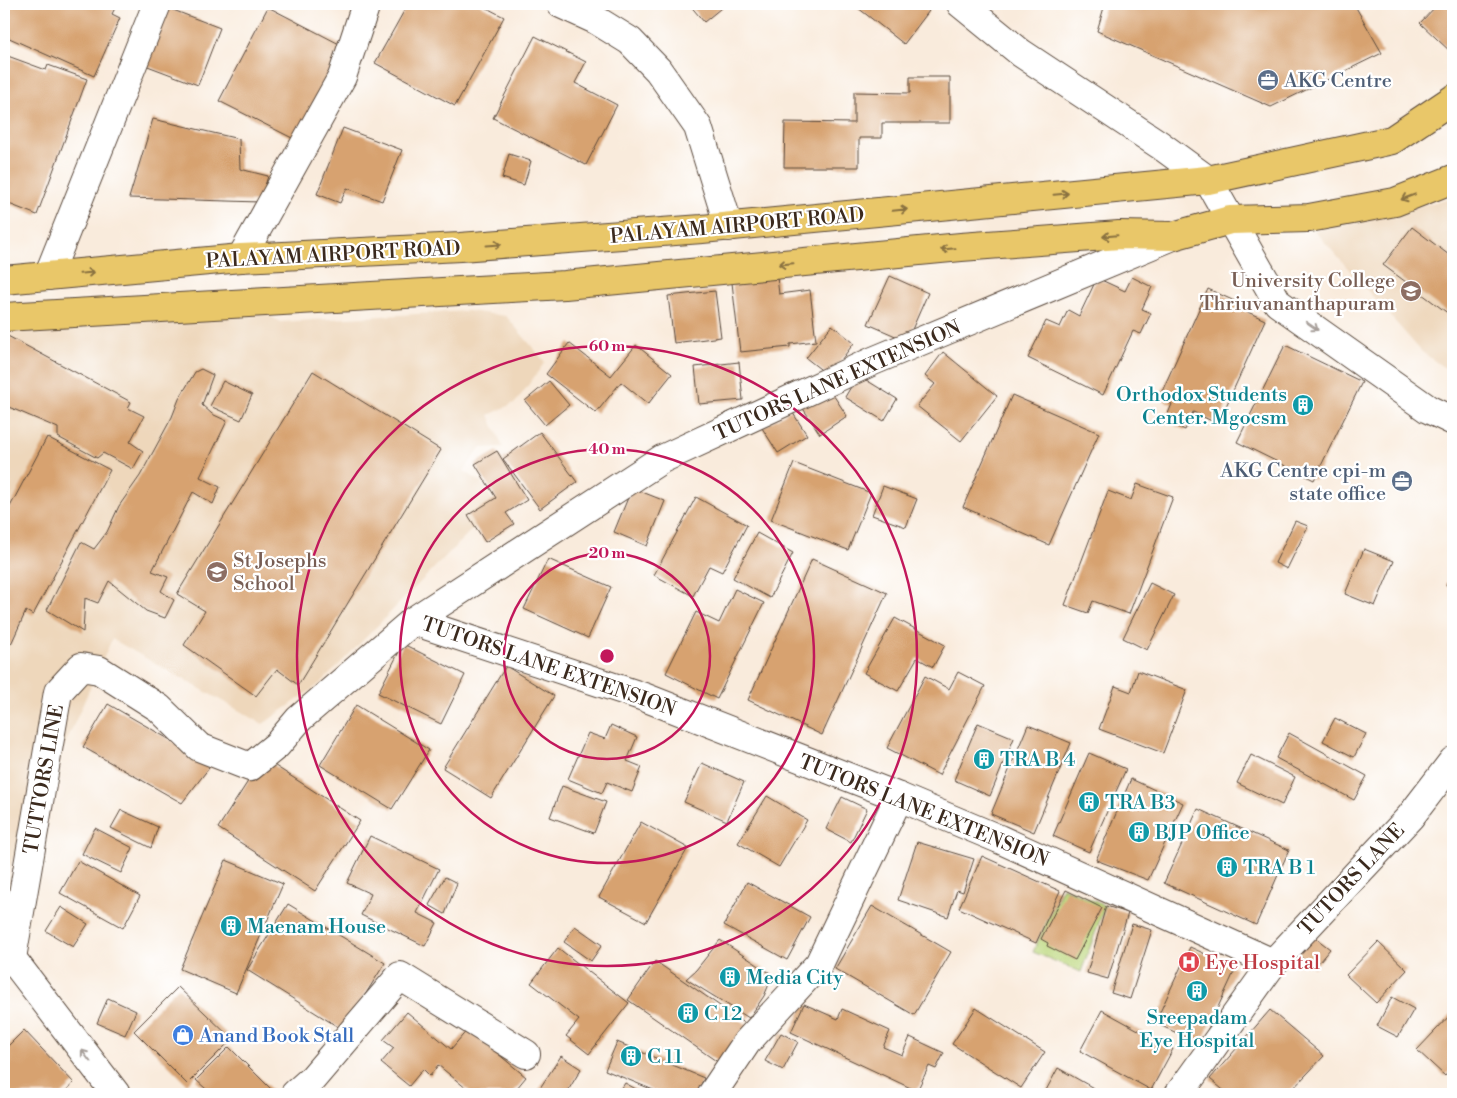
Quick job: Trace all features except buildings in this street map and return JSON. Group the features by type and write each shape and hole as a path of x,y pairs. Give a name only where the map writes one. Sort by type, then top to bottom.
{"main road":[{"name":"PALAYAM AIRPORT ROAD","path":"4,280 240,258 460,247 729,227 1208,180 1392,140 1453,99"},
{"path":"4,316 565,285 961,247 1119,235 1173,236 1230,220 1309,218 1396,202 1453,179"}],"street":[{"path":"48,276 158,4"},
{"path":"240,258 342,77 366,4"},
{"path":"560,4 596,20 630,41 658,70 698,128 729,227"},
{"path":"961,4 1022,53 1160,145 1208,180 1278,303 1428,409 1453,422"},
{"name":"TUTORS LANE EXTENSION","path":"413,621 662,459 873,361 1173,236"},
{"name":"TUTORS LANE EXTENSION","path":"413,621 644,697 899,797 999,839 1273,962"},
{"name":"TUTTORS LINE","path":"8,953 58,692 81,667 99,670 159,708 199,747 250,767 277,745 299,719 413,621"},
{"name":"TUTORS LANE","path":"1179,1094 1273,962 1410,817 1453,761"},
{"path":"712,1094 747,1042 819,964 899,797"},
{"path":"8,953 116,1094"},
{"path":"295,1094 313,1078 400,976 526,1054"}],"shaded area":[{"name":"University College Thriuvananthapuram","path":"1453,198 1453,374 1422,352 1314,230"},
{"name":"St Josephs School","path":"259,309 280,322 468,311 506,316 545,362 516,402 489,415 503,447 480,448 464,471 481,482 496,505 321,683 263,724 112,639 4,881 4,326"}],"green space":[{"path":"1063,887 1105,906 1081,972 1033,952"}],"place":[{"name":"AKG Centre","path":"1268,80"},
{"name":"University College Thriuvananthapuram","path":"1411,291"},
{"name":"Orthodox Students Center. Mgocsm","path":"1303,405"},
{"name":"AKG Centre cpi-m state office","path":"1402,481"},
{"name":"St Josephs School","path":"217,572"},
{"name":"TRA B 4","path":"984,759"},
{"name":"TRA B3","path":"1089,802"},
{"name":"BJP Office","path":"1139,832"},
{"name":"TRA B 1","path":"1227,867"},
{"name":"Maenam House","path":"231,926"},
{"name":"Eye Hospital","path":"1189,962"},
{"name":"Media City","path":"730,977"},
{"name":"Sreepadam Eye Hospital","path":"1197,991"},
{"name":"C 12","path":"688,1013"},
{"name":"Anand Book Stall","path":"183,1035"},
{"name":"C 11","path":"631,1056"}]}
